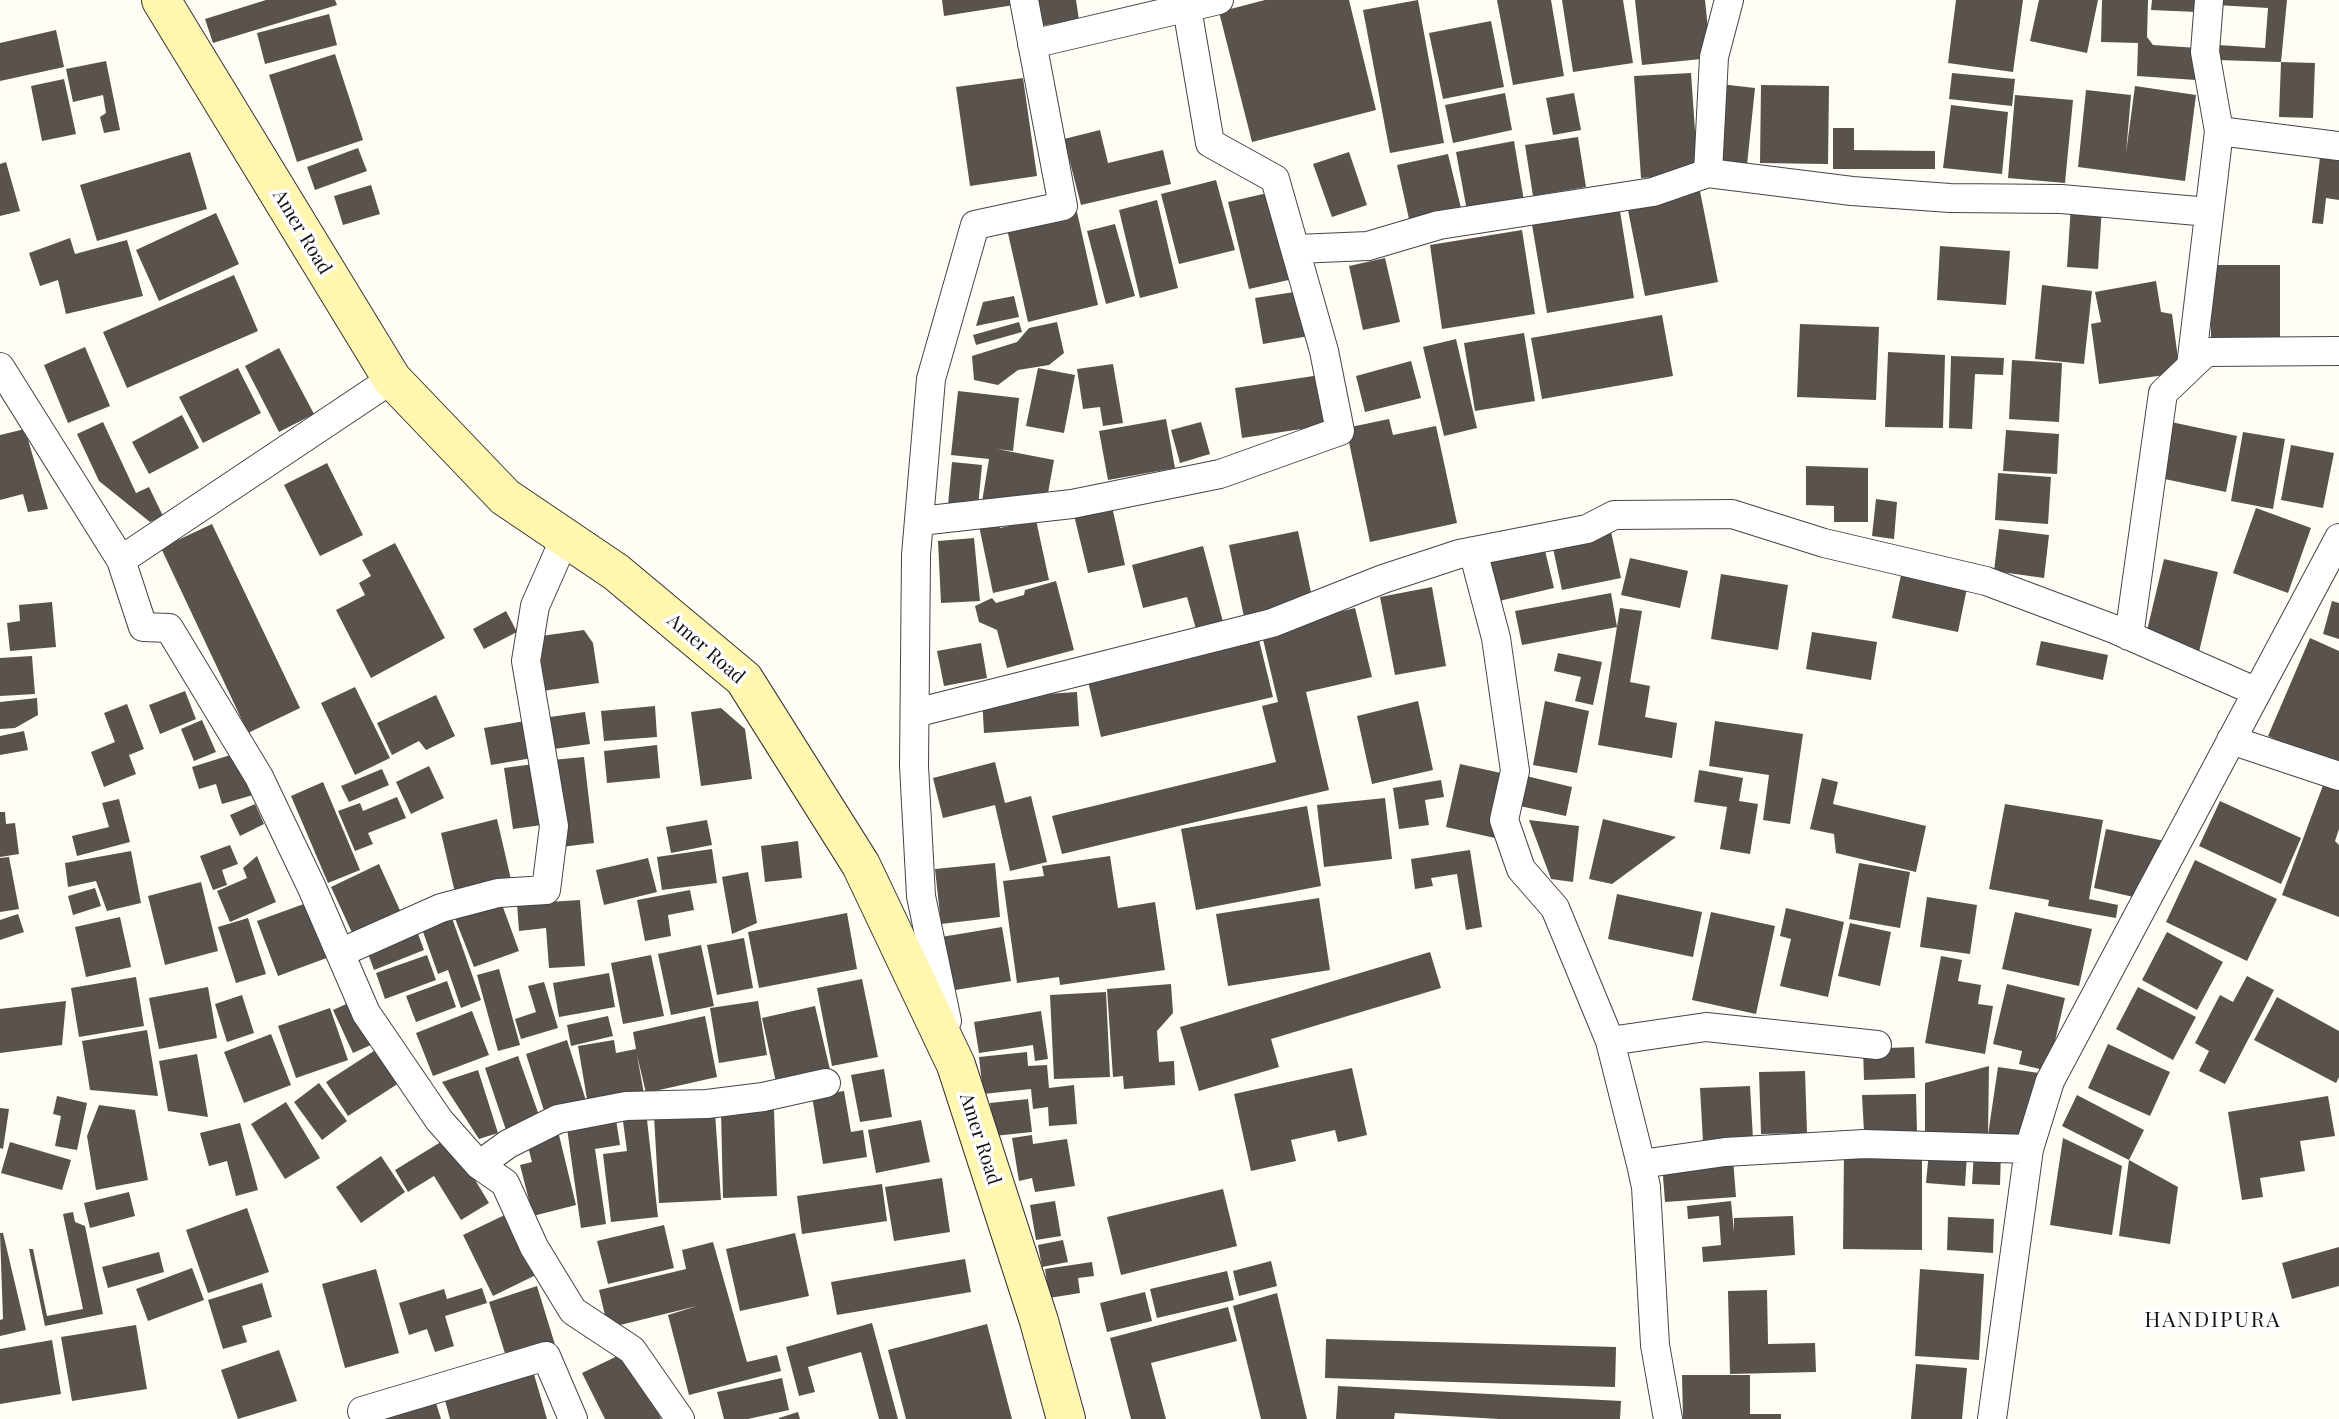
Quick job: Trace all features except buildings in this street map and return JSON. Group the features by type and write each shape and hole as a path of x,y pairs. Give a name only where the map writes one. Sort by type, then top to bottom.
{"main road":[{"name":"Amer Road","path":"161,0 392,379 505,497 616,572 744,679 861,865 956,1065 1040,1321 1066,1419"}],"street":[{"path":"956,1065 920,896 915,713 916,555 931,379 975,225 1063,206 1024,0"},
{"path":"1032,44 1157,7 1186,8 1219,0"},
{"path":"1708,173 1714,57 1729,0"},
{"path":"2191,366 2219,131 2205,52 2208,0"},
{"path":"920,521 1072,504 1220,474 1340,431 1324,351 1275,179 1210,143 1186,8"},
{"path":"2219,131 2339,146"},
{"path":"1297,249 1368,246 1439,225 1653,192 1708,173 1852,191 1950,198 2061,199 2209,212"},
{"path":"2129,636 2162,393 2206,352 2339,351"},
{"path":"0,367 121,560 143,627 169,628 259,777 366,1013 439,1120 479,1165 506,1184 534,1247 573,1311 632,1350 680,1419"},
{"path":"121,560 392,379"},
{"path":"915,713 1272,623 1383,579 1473,551 1587,529 1614,515 1732,514 1824,543 1986,581 2129,636 2257,692"},
{"path":"340,953 441,908 498,893 546,890 554,826 526,661 535,606 565,537"},
{"path":"1992,1419 2029,1149 2050,1081 2339,538"},
{"path":"1473,551 1496,638 1515,771 1504,820 1521,869 1555,908 1610,1041 1641,1164 1646,1187 1655,1345 1668,1419"},
{"path":"2231,740 2339,776"},
{"path":"1610,1041 1706,1027 1877,1045"},
{"path":"479,1165 508,1144 558,1119 626,1106 707,1104 763,1097 826,1083"},
{"path":"1641,1164 1724,1152 1864,1144 2029,1149"},
{"path":"362,1411 546,1356 573,1419"}],"district":[{"name":"HANDIPURA","path":"2213,1320"}]}
